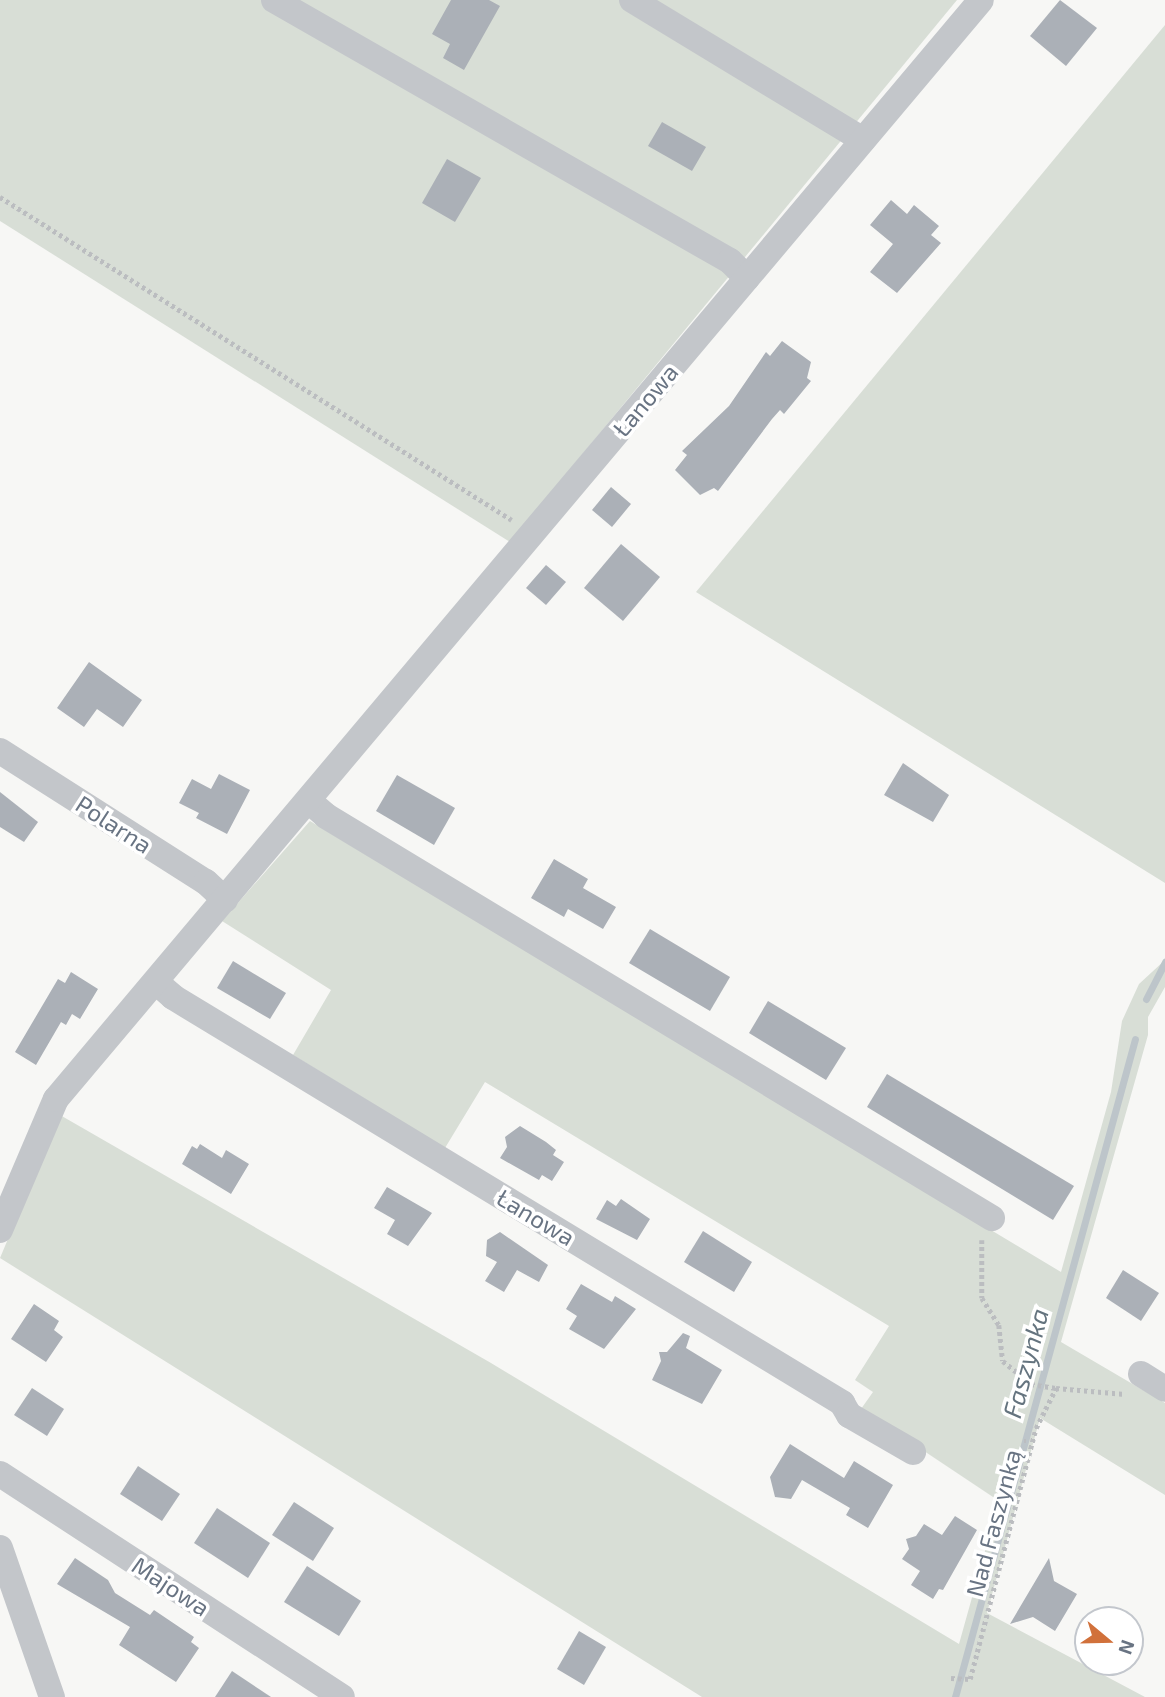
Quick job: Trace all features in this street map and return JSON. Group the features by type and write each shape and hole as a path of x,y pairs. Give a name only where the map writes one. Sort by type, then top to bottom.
{"street":[{"path":"274,0 730,261 747,278"},
{"path":"632,0 863,140"},
{"name":"Łanowa","path":"0,1230 56,1099 981,0"},
{"name":"Polarna","path":"0,751 206,882 225,900"},
{"path":"309,801 326,816 986,1215"},
{"name":"Łanowa","path":"156,982 185,1004 842,1403 849,1415 913,1452"},
{"path":"1133,1384 1165,1389"},
{"name":"Majowa","path":"0,1474 342,1697"},
{"path":"0,1548 52,1697"}],"path":[{"path":"0,197 514,521 530,537"},
{"path":"986,1215 982,1298 999,1325 1003,1361 1031,1384 1048,1388 1133,1384"},
{"name":"Nad Faszynką","path":"951,1678 970,1679 1036,1429 1056,1388"}],"shaded area":[{"path":"0,0 957,0 510,542 0,221"},
{"path":"1165,25 1165,883 696,592"},
{"path":"310,821 1061,1272 1111,1092 1122,1021 1139,984 1165,960 1165,987 1148,1017 1148,1035 1061,1342 1165,1403 1165,1495 1040,1418 987,1613 1074,1659 1074,1676 1106,1676 1145,1697 702,1697 0,1258 60,1115 491,1363 959,1644 999,1501 861,1409 873,1392 855,1380 889,1326 485,1082 445,1148 293,1055 331,990 222,921"}],"building":[{"path":"451,0 489,0 500,6 464,70 443,58 450,44 432,34"},
{"path":"1060,0 1097,28 1066,66 1030,36"},
{"path":"662,122 706,147 692,171 648,146"},
{"path":"447,159 481,178 455,222 422,203"},
{"path":"891,200 907,214 914,205 939,226 931,235 941,243 897,293 870,272 893,244 870,225"},
{"path":"782,341 811,362 807,378 811,381 784,414 780,410 772,419 718,491 714,488 700,495 675,470 687,455 682,451 729,406 766,352 770,356"},
{"path":"611,487 631,504 612,527 592,510"},
{"path":"621,544 660,577 623,621 584,588"},
{"path":"546,565 566,582 546,605 526,588"},
{"path":"89,662 142,700 123,727 97,709 84,727 57,708"},
{"path":"903,763 949,795 933,822 884,795"},
{"path":"219,774 250,790 227,834 196,818 199,813 179,803 192,779 211,789"},
{"path":"397,775 455,808 434,845 376,811"},
{"path":"0,792 38,822 24,842 0,827"},
{"path":"554,859 588,879 583,888 616,907 603,929 568,909 564,917 531,898"},
{"path":"650,929 730,977 710,1011 629,963"},
{"path":"233,961 286,993 270,1019 217,988"},
{"path":"71,972 98,989 80,1019 72,1014 66,1025 61,1022 36,1065 15,1052 58,979 65,983"},
{"path":"768,1001 846,1048 826,1080 749,1033"},
{"path":"887,1074 1074,1186 1053,1220 867,1107"},
{"path":"520,1126 556,1150 553,1155 564,1162 552,1181 542,1175 539,1180 500,1158 507,1147 505,1137"},
{"path":"200,1144 222,1158 226,1150 249,1164 231,1194 182,1164 192,1146 197,1149"},
{"path":"387,1187 432,1213 408,1246 387,1234 395,1220 374,1208"},
{"path":"621,1199 650,1219 637,1240 596,1219 607,1200 616,1206"},
{"path":"703,1231 752,1262 734,1292 684,1262"},
{"path":"500,1232 548,1265 539,1282 517,1270 504,1292 485,1281 497,1262 486,1256 487,1240"},
{"path":"1123,1270 1159,1293 1141,1321 1106,1298"},
{"path":"581,1284 612,1302 615,1296 636,1309 604,1349 569,1329 577,1316 566,1309"},
{"path":"34,1304 59,1321 54,1330 63,1337 46,1362 11,1339"},
{"path":"683,1333 690,1336 686,1348 722,1370 702,1404 652,1380 661,1361 659,1352 667,1352"},
{"path":"32,1388 64,1409 47,1436 14,1415"},
{"path":"790,1444 844,1478 854,1461 893,1485 868,1528 846,1515 850,1508 802,1480 791,1499 775,1497 770,1477"},
{"path":"138,1466 180,1494 162,1521 120,1494"},
{"path":"294,1502 334,1528 313,1561 272,1535"},
{"path":"217,1508 270,1543 248,1578 194,1543"},
{"path":"955,1516 977,1530 943,1590 939,1589 933,1599 911,1585 920,1571 902,1559 909,1549 906,1539 916,1536 924,1524 942,1535"},
{"path":"75,1558 108,1580 115,1593 150,1615 154,1610 194,1637 191,1642 199,1648 176,1682 119,1645 130,1627 57,1584"},
{"path":"1049,1558 1054,1581 1077,1594 1055,1631 1033,1617 1010,1624"},
{"path":"307,1566 361,1601 339,1636 284,1602"},
{"path":"579,1631 606,1647 584,1685 557,1669"},
{"path":"232,1671 271,1697 215,1697"}],"waterway":[{"name":"Faszynka","path":"1146,999 1165,962"},
{"name":"Faszynka","path":"955,1697 1135,1039"}]}
